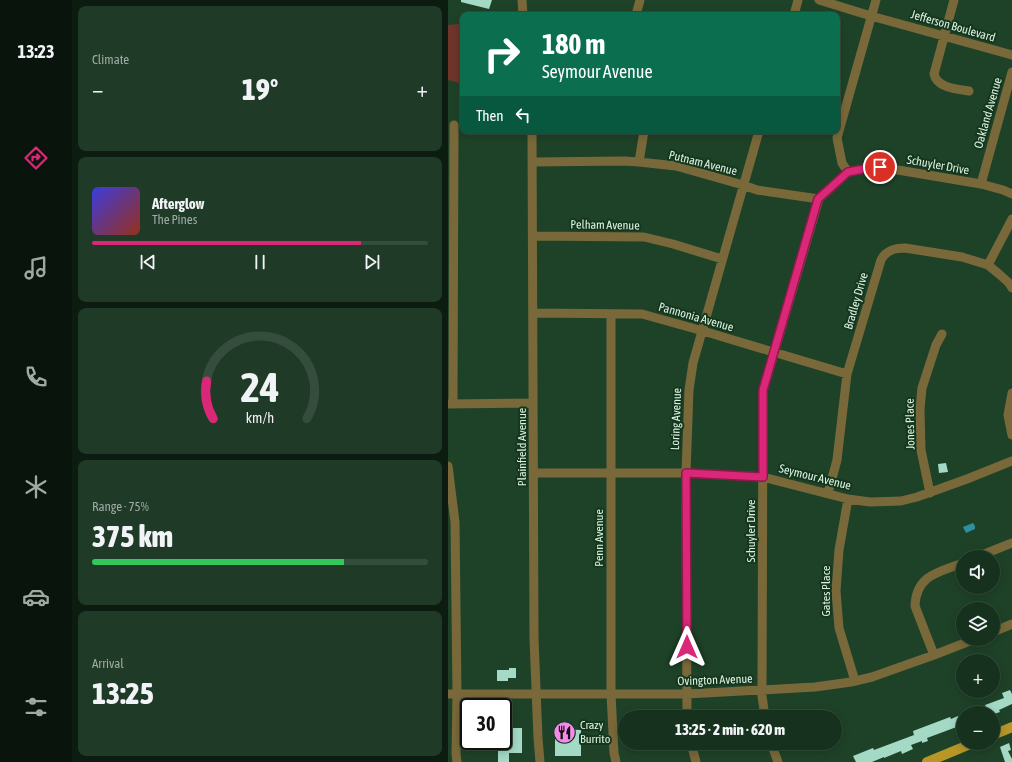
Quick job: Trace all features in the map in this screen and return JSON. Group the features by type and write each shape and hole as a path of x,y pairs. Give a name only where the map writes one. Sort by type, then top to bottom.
{"main road":[{"path":"1000,732 1012,727"},
{"path":"927,762 956,750"}],"street":[{"path":"522,0 523,12"},
{"path":"637,12 640,0"},
{"path":"795,12 798,0"},
{"name":"Jefferson Boulevard","path":"820,0 1012,55"},
{"path":"840,128 876,0"},
{"path":"954,0 934,74 937,81 949,87 969,91"},
{"name":"Oakland Avenue","path":"981,184 1012,72"},
{"path":"455,125 450,404 534,403"},
{"name":"Plainfield Avenue","path":"532,134 534,639 540,762"},
{"path":"639,162 644,134"},
{"name":"Loring Avenue","path":"687,710 686,473 689,390 693,363 758,134"},
{"path":"818,199 848,172 842,163 837,138 838,134"},
{"name":"Putnam Avenue","path":"533,162 624,161 676,166 757,190 818,199"},
{"name":"Schuyler Drive","path":"848,172 880,167 981,184 1012,194"},
{"name":"Schuyler Drive","path":"764,710 762,690 763,390 818,199"},
{"path":"988,265 1012,219"},
{"name":"Pelham Avenue","path":"533,236 644,237 722,259"},
{"name":"Bradley Drive","path":"828,493 837,460 847,374 884,254 897,248 905,248 962,257 988,265 1012,288"},
{"name":"Pannonia Avenue","path":"533,313 642,314 847,374"},
{"name":"Penn Avenue","path":"611,314 611,694 614,753 616,762"},
{"name":"Jones Place","path":"930,493 921,450 920,409 922,388 936,345 942,334"},
{"path":"1012,392 1008,415 1012,435"},
{"name":"Seymour Avenue","path":"534,473 686,473 763,477 848,499 870,502 901,501 917,498 1012,461"},
{"path":"448,466 455,522 452,694 457,762"},
{"name":"Gates Place","path":"848,499 839,550 836,591 839,628 855,681"},
{"path":"994,550 1012,543"},
{"path":"934,655 915,606 915,599 922,583 929,576 956,566"},
{"path":"1000,629 1012,624"},
{"name":"Ovington Avenue","path":"452,694 687,694 815,687 872,677 956,646"},
{"path":"693,750 696,762"},
{"path":"774,750 778,762"}],"shaded area":[{"path":"460,24 460,83 448,80 448,25"}],"water":[{"path":"973,523 975,529 966,533 963,527"}],"building":[{"path":"461,0 492,0 489,9 461,2"},
{"path":"946,463 948,472 939,473 938,464"},
{"path":"509,668 516,668 516,678 508,678 508,681 497,681 497,670 509,670"},
{"path":"1010,690 1012,694 1012,704 1000,710 1000,706 985,706 1004,698 1002,693"},
{"path":"950,717 951,719 956,717 956,727 927,738 928,741 922,743 922,741 911,745 913,749 902,754 901,751 872,762 856,762 853,756 914,735 913,731"},
{"path":"512,728 522,728 522,753 509,753 509,762 498,762 498,750 512,750"},
{"path":"555,729 581,730 581,756 555,756"},
{"path":"1009,743 1011,750 1008,751 1012,762 1005,762 1000,747"}],"place":[{"name":"Crazy Burrito","path":"564,732"}],"route":[{"path":"687,647 686,473 763,477 763,390 779,340 818,199 848,172 880,167"}]}
